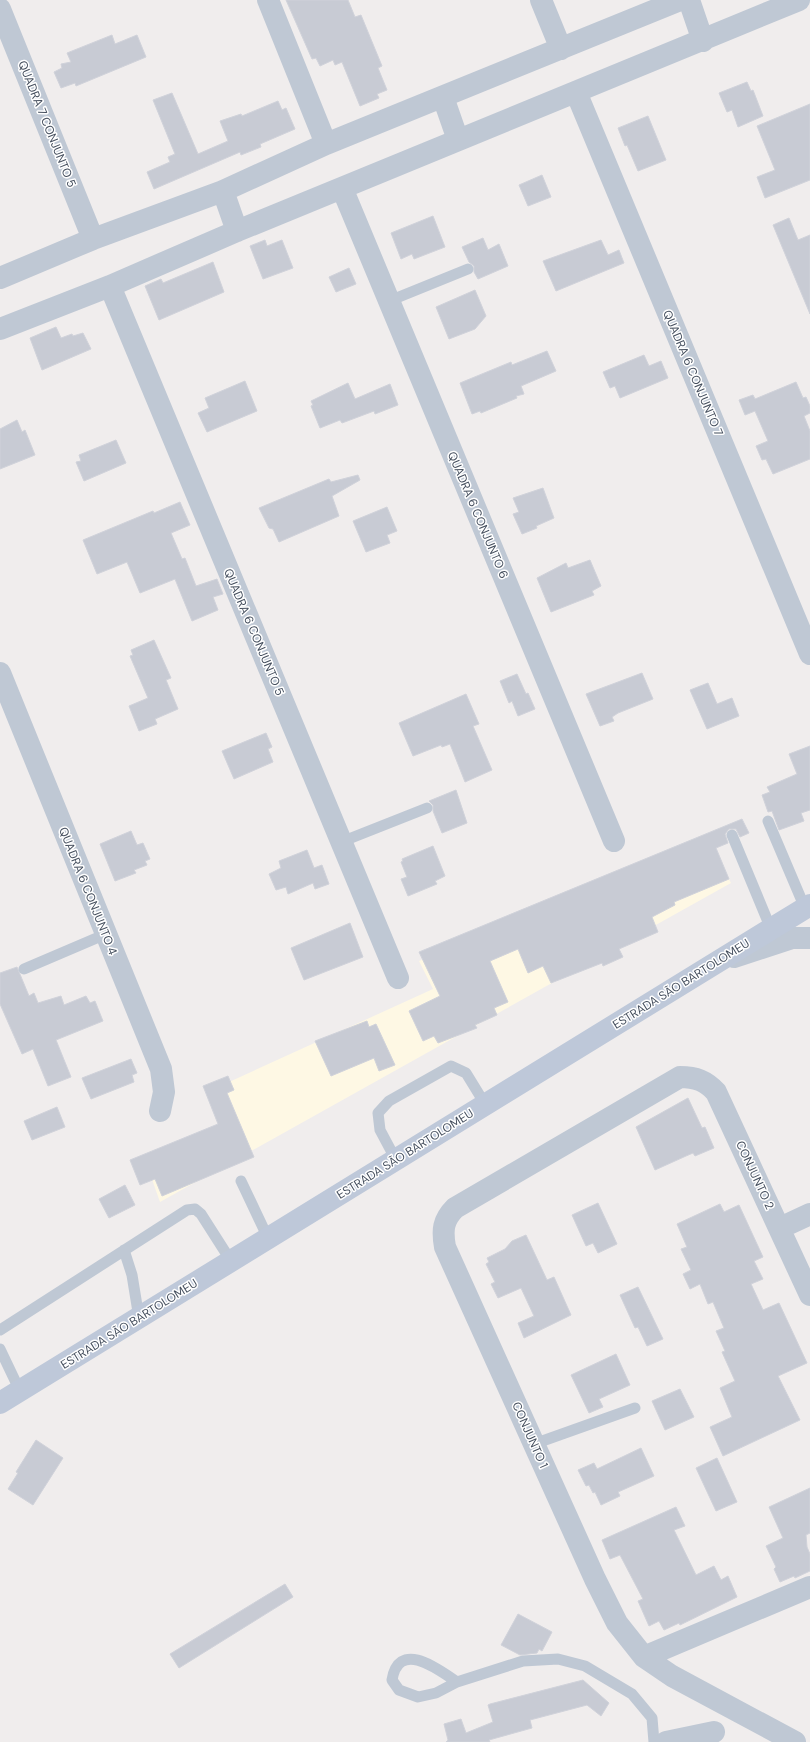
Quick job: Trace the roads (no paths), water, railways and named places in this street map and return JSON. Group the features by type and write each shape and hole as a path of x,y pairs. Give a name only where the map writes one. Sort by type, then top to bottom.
{"street":[{"path":"268,0 326,144"},
{"path":"541,0 561,49"},
{"path":"0,278 93,240 223,191 326,144 680,0"},
{"path":"689,0 703,41"},
{"path":"0,328 110,286 237,231 800,0"},
{"name":"QUADRA 7 CONJUNTO 5","path":"1,13 93,240"},
{"name":"QUADRA 6 CONJUNTO 7","path":"576,92 810,654"},
{"path":"443,97 458,140"},
{"name":"QUADRA 6 CONJUNTO 6","path":"342,188 614,841"},
{"path":"223,191 237,231"},
{"name":"QUADRA 6 CONJUNTO 5","path":"110,286 398,978"},
{"name":"QUADRA 6 CONJUNTO 4","path":"0,673 161,1069 164,1092 160,1111"},
{"name":"ESTRADA SÃO BARTOLOMEU","path":"0,1404 712,964 808,908"},
{"path":"712,964 792,938 810,938"},
{"name":"CONJUNTO 1","path":"680,1077 455,1208 447,1216 444,1224 445,1246 595,1579 618,1623 644,1657 672,1676 795,1742"},
{"name":"CONJUNTO 2","path":"680,1077 696,1078 710,1086 716,1092 810,1295"},
{"path":"780,1228 810,1214"},
{"path":"644,1657 810,1587"},
{"path":"666,1742 714,1732"}],"lane":[{"path":"389,301 468,269"},
{"path":"341,842 427,808"},
{"path":"768,821 808,908"},
{"path":"732,835 771,929"},
{"path":"24,968 106,934"},
{"path":"396,1160 380,1130 378,1113 389,1101 451,1066 466,1072 486,1104"},
{"path":"241,1181 268,1238"},
{"path":"0,1330 187,1210 195,1209 201,1214 231,1262"},
{"path":"124,1250 132,1275 139,1318"},
{"path":"0,1349 20,1391"},
{"path":"534,1444 635,1408"},
{"path":"457,1682 430,1663 417,1658 403,1661 394,1670 392,1680 399,1690 418,1698 436,1693 457,1682 523,1661 558,1659 585,1666 632,1694 652,1718 654,1742"}]}
